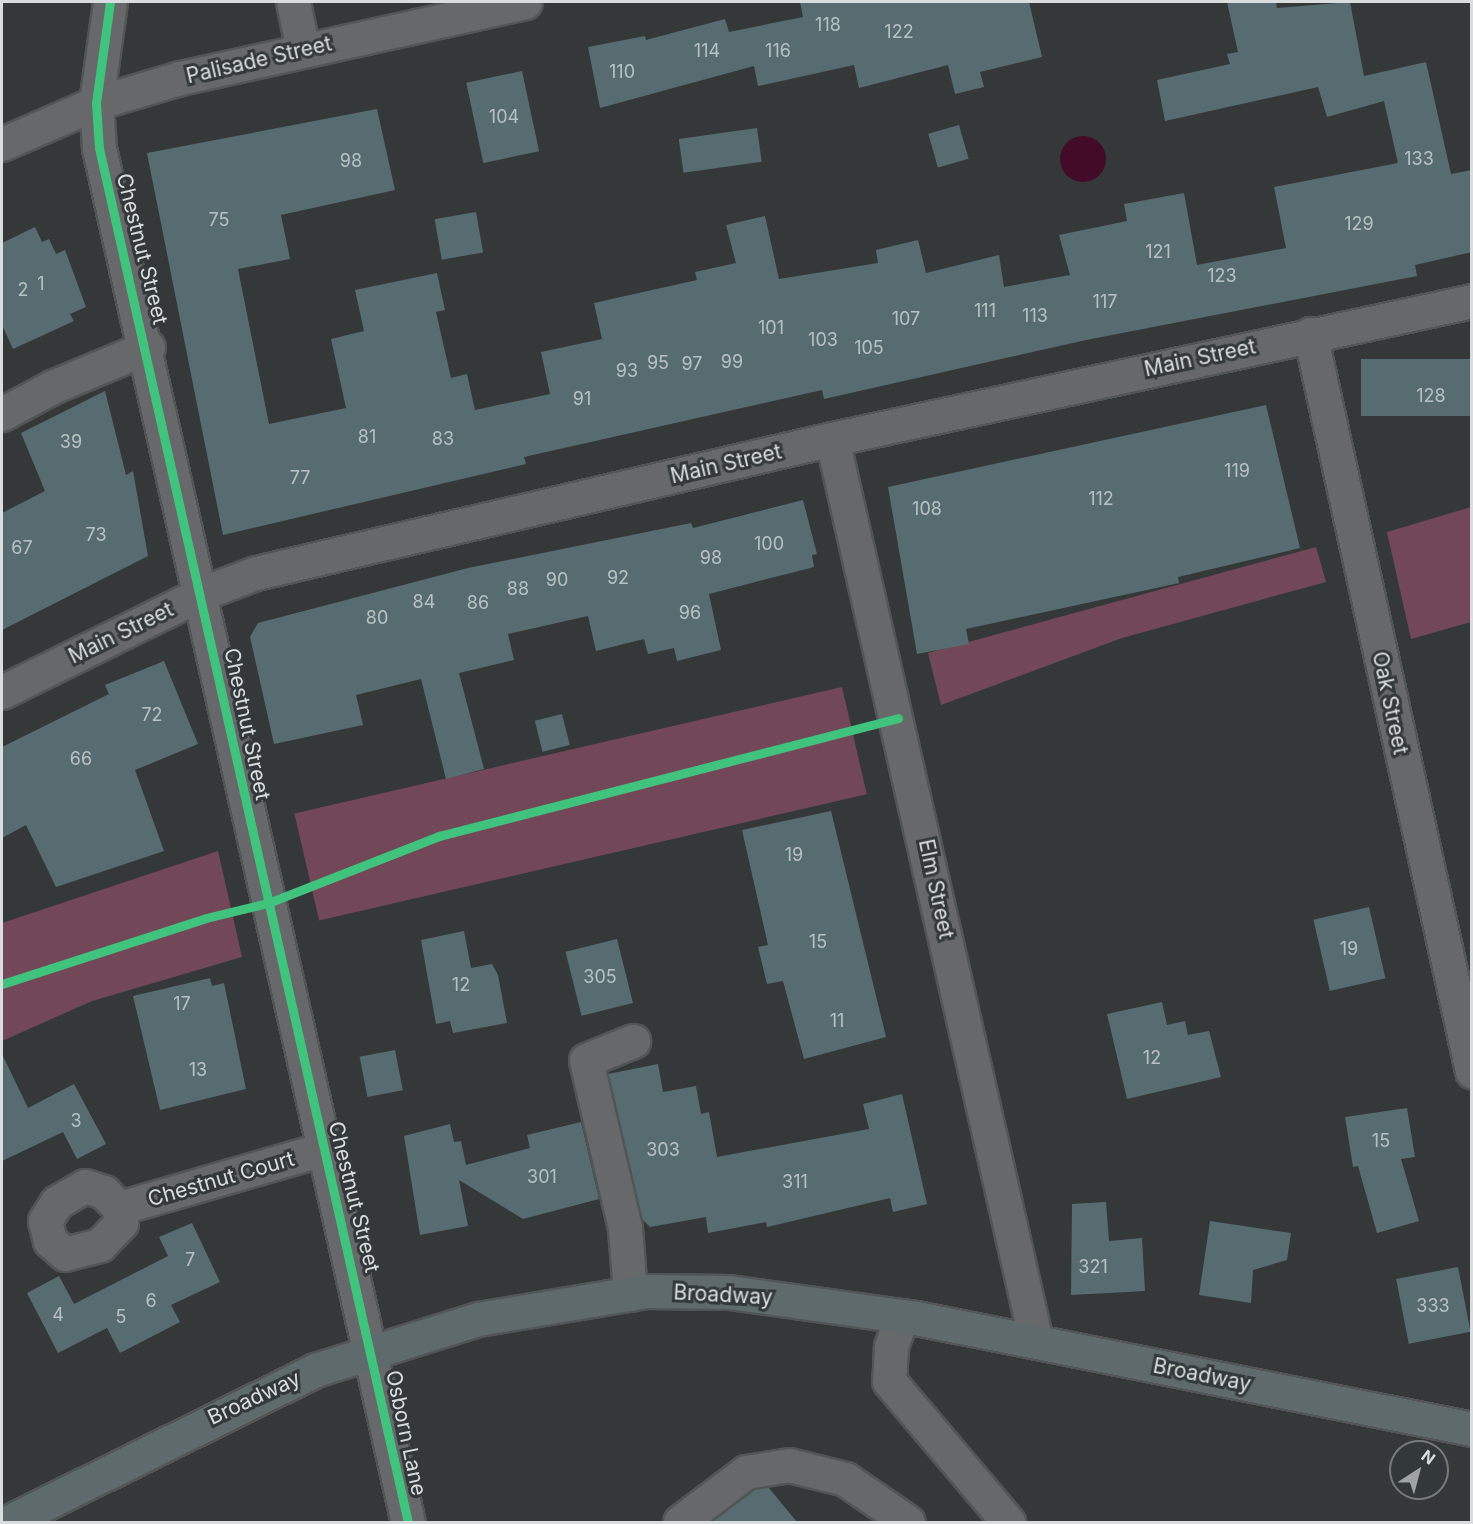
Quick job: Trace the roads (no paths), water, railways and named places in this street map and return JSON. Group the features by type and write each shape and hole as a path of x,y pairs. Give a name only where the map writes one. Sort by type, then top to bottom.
{"main road":[{"name":"Broadway","path":"8,1522 243,1401 370,1351 478,1319 630,1294 729,1292 902,1316 1472,1429"}],"street":[{"name":"Chestnut Street","path":"110,2 96,103 99,148 148,347 200,594 370,1351"},
{"path":"293,2 303,50"},
{"name":"Palisade Street","path":"2,144 96,103 303,50 525,2"},
{"name":"Main Street","path":"2,692 200,594 256,573 832,439 1310,334 1472,301"},
{"name":"Oak Street","path":"1310,334 1472,1071"},
{"path":"2,414 52,387 148,347"},
{"name":"Elm Street","path":"832,439 1036,1341"},
{"path":"630,1294 626,1228 586,1060 633,1041"},
{"name":"Chestnut Court","path":"119,1208 323,1149"},
{"path":"902,1316 891,1347 889,1381 1008,1522"},
{"name":"Osborn Lane","path":"370,1351 408,1522"},
{"path":"680,1522 746,1472 767,1465 845,1479 908,1522"}]}
